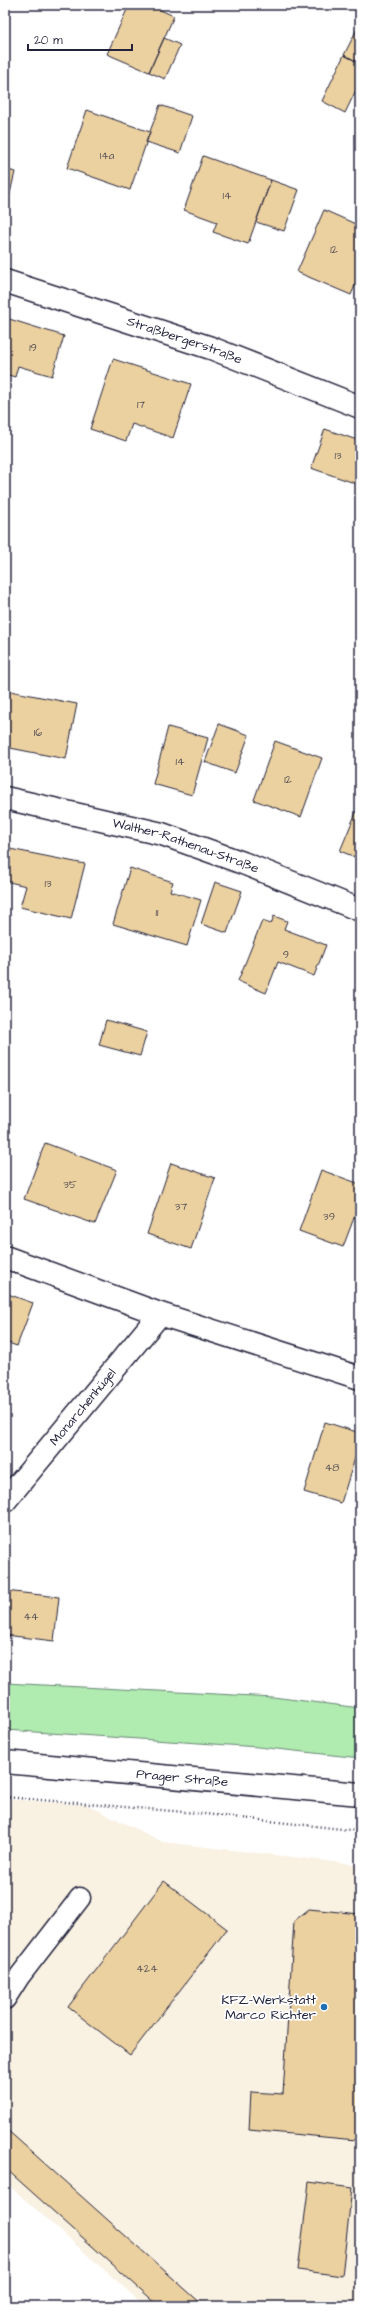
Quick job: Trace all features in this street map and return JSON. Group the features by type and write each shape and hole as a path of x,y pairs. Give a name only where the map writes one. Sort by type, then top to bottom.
{"street":[{"name":"Straßbergerstraße","path":"5,281 211,348 360,407"},
{"name":"Walther-Rathenau-Straße","path":"5,798 162,834 243,862 360,910"},
{"path":"5,1257 160,1314 360,1378"},
{"name":"Monarchenhügel","path":"5,1501 160,1314"},
{"name":"Prager Straße","path":"5,1762 360,1794"}],"lane":[{"path":"5,1999 19,1977 80,1898"}],"path":[{"path":"5,1798 196,1813 360,1831"}],"shaded area":[{"path":"5,1799 87,1805 163,1842 360,1865 360,2306 145,2306 5,2182"}],"green space":[{"path":"5,1683 273,1697 360,1708 360,1758 258,1747 5,1730"}],"building":[{"path":"129,5 149,5 174,16 149,72 107,54"},
{"path":"358,27 360,28 360,63 344,55"},
{"path":"164,38 180,45 165,79 149,72"},
{"path":"344,55 360,63 360,82 345,113 322,101"},
{"path":"160,105 192,116 180,153 146,142"},
{"path":"87,110 150,132 130,190 67,168"},
{"path":"203,156 271,180 248,244 213,232 217,222 184,210"},
{"path":"5,169 15,172 5,215"},
{"path":"271,180 299,190 284,231 256,222"},
{"path":"324,210 360,226 360,274 351,295 297,272"},
{"path":"6,318 64,336 52,376 18,366 15,377 5,374"},
{"path":"113,359 191,384 173,438 132,424 126,441 90,429"},
{"path":"325,429 360,441 360,485 311,468"},
{"path":"10,691 77,704 66,759 5,747 5,717"},
{"path":"219,724 249,735 235,773 205,762"},
{"path":"168,727 208,738 192,795 153,784"},
{"path":"275,741 322,758 301,817 254,800"},
{"path":"360,805 360,859 340,851"},
{"path":"5,848 85,864 71,919 20,907 26,886 5,881"},
{"path":"130,868 173,882 170,891 201,900 187,946 113,924"},
{"path":"215,882 242,891 227,933 201,924"},
{"path":"274,916 287,921 284,929 326,945 314,976 278,962 266,993 238,981 262,921 271,924"},
{"path":"360,1011 360,1026 354,1023"},
{"path":"106,1020 147,1032 140,1056 99,1045"},
{"path":"45,1143 117,1170 95,1224 24,1199"},
{"path":"171,1163 215,1178 191,1249 147,1234"},
{"path":"321,1170 360,1184 360,1202 343,1247 299,1231"},
{"path":"5,1293 33,1303 17,1346 5,1342"},
{"path":"325,1422 360,1433 360,1442 341,1503 304,1492"},
{"path":"5,1591 59,1597 54,1641 5,1635"},
{"path":"164,1881 227,1929 130,2055 68,2007"},
{"name":"KFZ-Werkstatt Marco Richter","path":"309,1909 360,1914 360,2094 356,2140 249,2130 251,2092 283,2094 294,1921"},
{"path":"5,2128 204,2306 159,2306 5,2168"},
{"path":"309,2182 352,2188 342,2276 298,2270"}],"place":[{"name":"KFZ-Werkstatt Marco Richter","path":"324,2007"}]}
